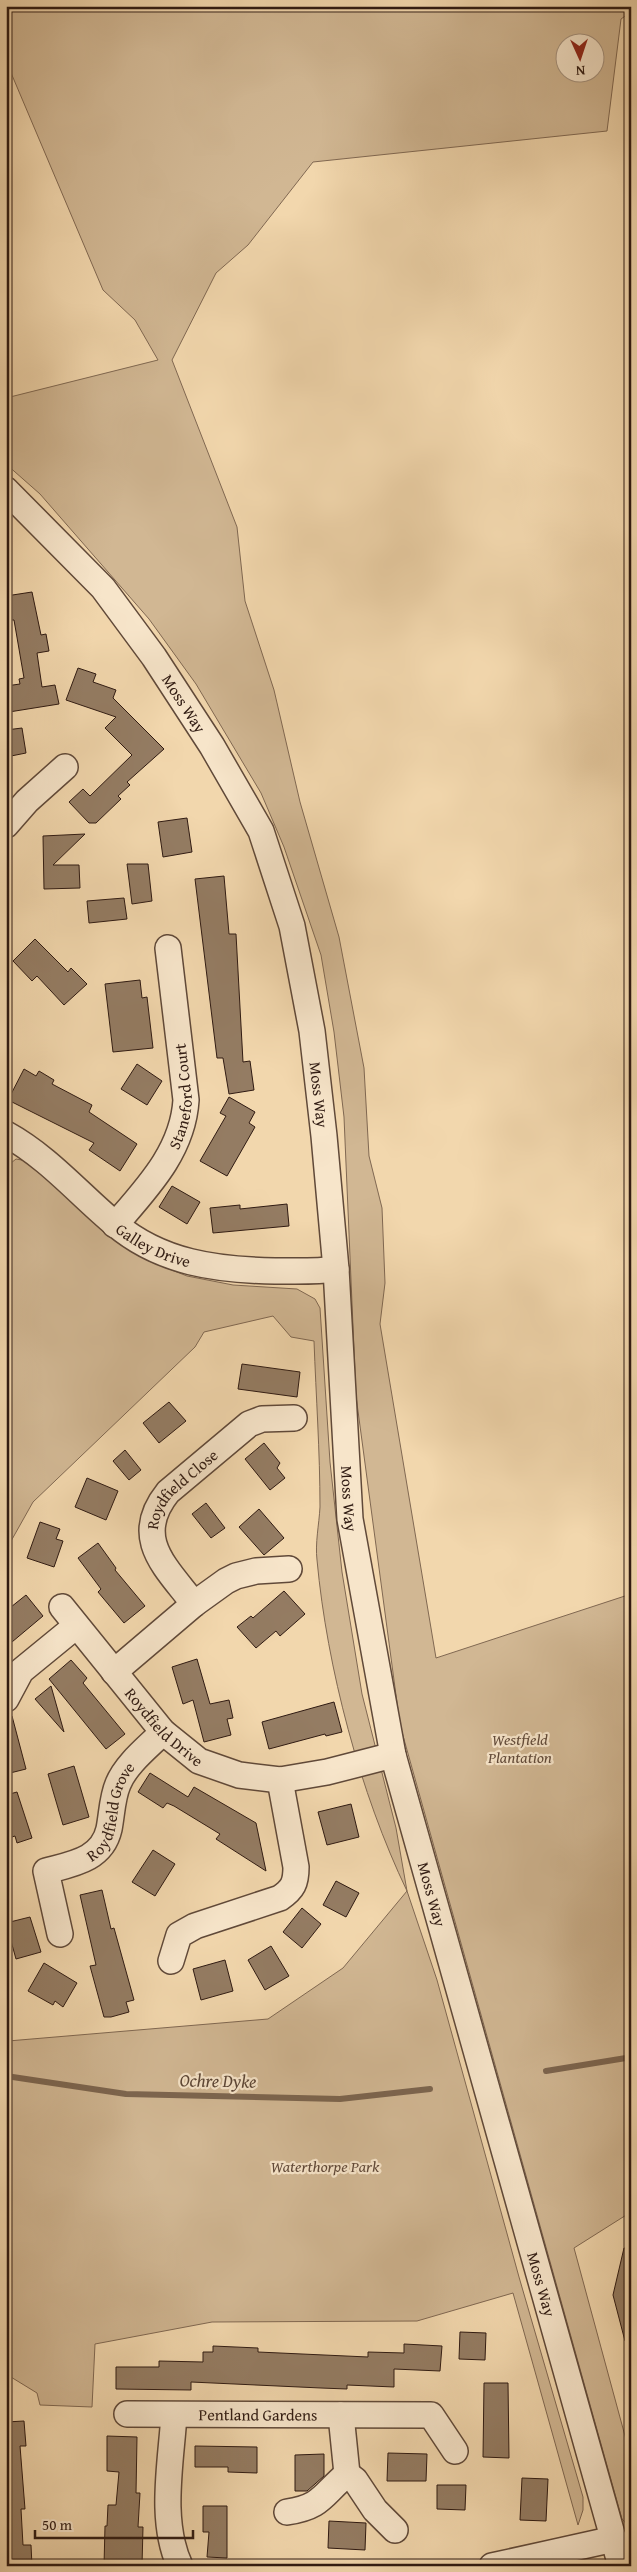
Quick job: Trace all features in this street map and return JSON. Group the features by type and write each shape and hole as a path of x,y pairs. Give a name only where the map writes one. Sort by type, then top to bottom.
{"street":[{"name":"Moss Way","path":"6,490 103,588 154,657 212,746 261,832 292,926 312,1031 336,1269 350,1519 394,1754 622,2566"},
{"path":"6,825 27,801 66,767"},
{"name":"Staneford Court","path":"116,1225 149,1185 171,1153 180,1134 185,1116 186,1100 168,948"},
{"name":"Galley Drive","path":"7,1136 66,1177 116,1225 151,1249 188,1263 237,1270 320,1272 336,1269"},
{"name":"Roydfield Close","path":"194,1604 157,1555 153,1545 151,1532 158,1504 168,1492 249,1424 262,1419 294,1418"},
{"path":"114,1672 194,1604 236,1576 256,1571 289,1569"},
{"name":"Roydfield Drive","path":"6,1699 21,1671 69,1616 163,1732 199,1760 239,1775 280,1780 328,1772 394,1754"},
{"name":"Roydfield Grove","path":"60,1934 46,1871 83,1861 96,1852 106,1840 118,1782 126,1770 163,1732"},
{"path":"172,1961 179,1935 195,1926 280,1898 291,1891 296,1881 296,1867 280,1780"},
{"name":"Pentland Gardens","path":"127,2414 431,2415 455,2451"},
{"name":"Pentland Gardens","path":"174,2415 169,2514 174,2545 180,2566"},
{"name":"Pentland Gardens","path":"341,2415 347,2474"},
{"path":"287,2512 304,2510 318,2504 347,2474 355,2480 375,2510 395,2530"},
{"path":"492,2566 614,2539"},
{"path":"622,2566 631,2564"}],"green space":[{"name":"Westfield Plantation","path":"6,6 631,6 631,12 621,19 607,131 313,162 248,245 216,273 172,360 237,527 245,601 274,690 300,802 339,937 364,1068 369,1156 382,1208 385,1283 380,1324 436,1658 631,1594 631,2212 574,2248 631,2458 631,2529 622,2519 400,1725 356,1396 344,1117 334,1032 321,955 284,847 261,793 196,684 149,619 40,494 6,464 6,398 158,360 135,320 103,290 6,61"},
{"path":"16,1159 33,1162 119,1243 149,1261 187,1276 233,1285 297,1289 315,1299 320,1308 330,1462 342,1572 362,1694 396,1828 407,1891 390,1853 361,1772 337,1686 329,1644 317,1554 320,1486 314,1341 291,1337 273,1316 204,1332 195,1347 33,1502 6,1550 6,1167"},
{"name":"Waterthorpe Park","path":"407,1891 437,1980 519,2277 583,2497 583,2510 578,2525 513,2293 417,2321 212,2322 95,2344 92,2407 40,2405 37,2393 6,2374 6,2037 8,2041 268,2019 343,1968"},
{"path":"577,2561 596,2566 531,2566 546,2562"}],"building":[{"path":"32,592 41,635 46,634 49,651 37,653 42,687 55,685 59,704 9,712 6,686 20,684 19,679 24,678 14,620 11,620 6,596"},
{"path":"78,668 96,674 93,682 116,690 113,698 164,749 127,782 130,785 118,796 121,799 96,823 89,823 69,802 83,789 90,796 132,755 105,728 116,717 66,700"},
{"path":"22,728 26,753 6,757 6,730"},
{"path":"187,818 192,852 163,857 158,822"},
{"path":"85,834 53,865 79,865 80,888 44,889 43,836"},
{"path":"127,864 148,864 152,901 132,904"},
{"path":"224,876 229,934 236,934 243,1062 250,1061 254,1090 229,1094 223,1058 217,1058 195,879"},
{"path":"124,898 127,919 89,923 87,901"},
{"path":"35,939 68,972 71,968 87,984 64,1005 37,976 32,981 13,961"},
{"path":"140,980 142,998 147,997 153,1048 113,1052 105,984"},
{"path":"137,1064 162,1081 147,1105 121,1089"},
{"path":"24,1069 36,1076 39,1071 54,1080 52,1084 92,1105 89,1112 137,1144 120,1171 89,1150 94,1143 8,1100"},
{"path":"229,1097 255,1112 249,1123 255,1127 227,1176 200,1161 226,1116 220,1113"},
{"path":"172,1186 200,1202 187,1224 159,1207"},
{"path":"287,1204 289,1226 213,1233 210,1208 240,1205 240,1209"},
{"path":"242,1364 300,1372 297,1397 238,1389"},
{"path":"169,1402 186,1421 159,1443 143,1423"},
{"path":"264,1443 280,1463 277,1468 285,1478 270,1490 245,1459"},
{"path":"125,1450 141,1470 129,1480 113,1461"},
{"path":"87,1478 118,1491 106,1520 75,1507"},
{"path":"206,1503 225,1528 211,1538 192,1514"},
{"path":"259,1509 284,1538 264,1555 239,1527"},
{"path":"40,1522 60,1529 56,1539 63,1541 54,1567 27,1558"},
{"path":"98,1543 116,1568 115,1570 145,1606 124,1623 98,1592 101,1589 78,1558"},
{"path":"284,1591 305,1614 280,1636 276,1631 256,1648 237,1627 251,1616 253,1618"},
{"path":"26,1595 43,1616 6,1647 6,1611"},
{"path":"197,1659 210,1704 229,1700 233,1718 227,1719 231,1735 204,1742 193,1700 183,1704 172,1667"},
{"path":"71,1660 87,1678 83,1683 125,1734 106,1749 49,1679"},
{"path":"51,1686 64,1732 35,1699"},
{"path":"334,1702 342,1732 326,1736 325,1734 269,1749 262,1722"},
{"path":"6,1716 12,1716 26,1769 6,1774"},
{"path":"74,1766 89,1817 63,1825 48,1774"},
{"path":"150,1773 188,1797 194,1787 256,1823 266,1871 216,1839 220,1834 174,1806 167,1803 163,1808 138,1792"},
{"path":"17,1792 32,1838 17,1843 15,1836 6,1839 6,1795"},
{"path":"351,1804 359,1837 327,1845 318,1812"},
{"path":"153,1850 175,1864 155,1896 132,1882"},
{"path":"336,1881 359,1893 346,1917 323,1905"},
{"path":"102,1890 111,1929 114,1928 134,2000 126,2002 129,2012 111,2017 104,2017 90,1966 96,1965 80,1895"},
{"path":"302,1908 321,1924 302,1948 283,1932"},
{"path":"30,1917 41,1952 16,1959 6,1923"},
{"path":"271,1946 289,1976 265,1990 248,1960"},
{"path":"225,1960 233,1991 201,2000 193,1969"},
{"path":"44,1963 77,1983 63,2007 55,2001 53,2005 28,1991"},
{"path":"624,2248 631,2249 631,2340 625,2341 613,2295"},
{"path":"460,2332 486,2333 485,2360 459,2359"},
{"path":"404,2344 442,2346 440,2371 394,2369 394,2387 347,2385 347,2389 191,2382 191,2390 116,2389 116,2367 159,2367 159,2361 203,2362 203,2352 213,2352 213,2346 258,2348 258,2352 368,2357 368,2352 404,2353"},
{"path":"484,2383 508,2383 509,2458 483,2457"},
{"path":"24,2421 26,2446 20,2446 25,2509 21,2509 23,2545 31,2545 32,2566 6,2566 6,2422"},
{"path":"107,2436 137,2437 136,2493 140,2493 138,2527 143,2527 142,2566 104,2566 105,2526 107,2526 108,2505 116,2505 119,2472 107,2471"},
{"path":"195,2446 257,2447 257,2473 228,2472 228,2467 195,2467"},
{"path":"388,2453 427,2454 426,2481 387,2481"},
{"path":"324,2454 324,2476 307,2491 295,2491 295,2455"},
{"path":"522,2478 548,2479 546,2521 520,2520"},
{"path":"437,2485 466,2485 465,2510 437,2509"},
{"path":"203,2506 227,2506 227,2558 207,2557 209,2532 203,2532"},
{"path":"329,2521 366,2523 365,2550 328,2548"}],"waterway":[{"name":"Ochre Dyke","path":"546,2071 631,2056"},
{"name":"Ochre Dyke","path":"6,2076 126,2094 340,2099 430,2089"}]}
